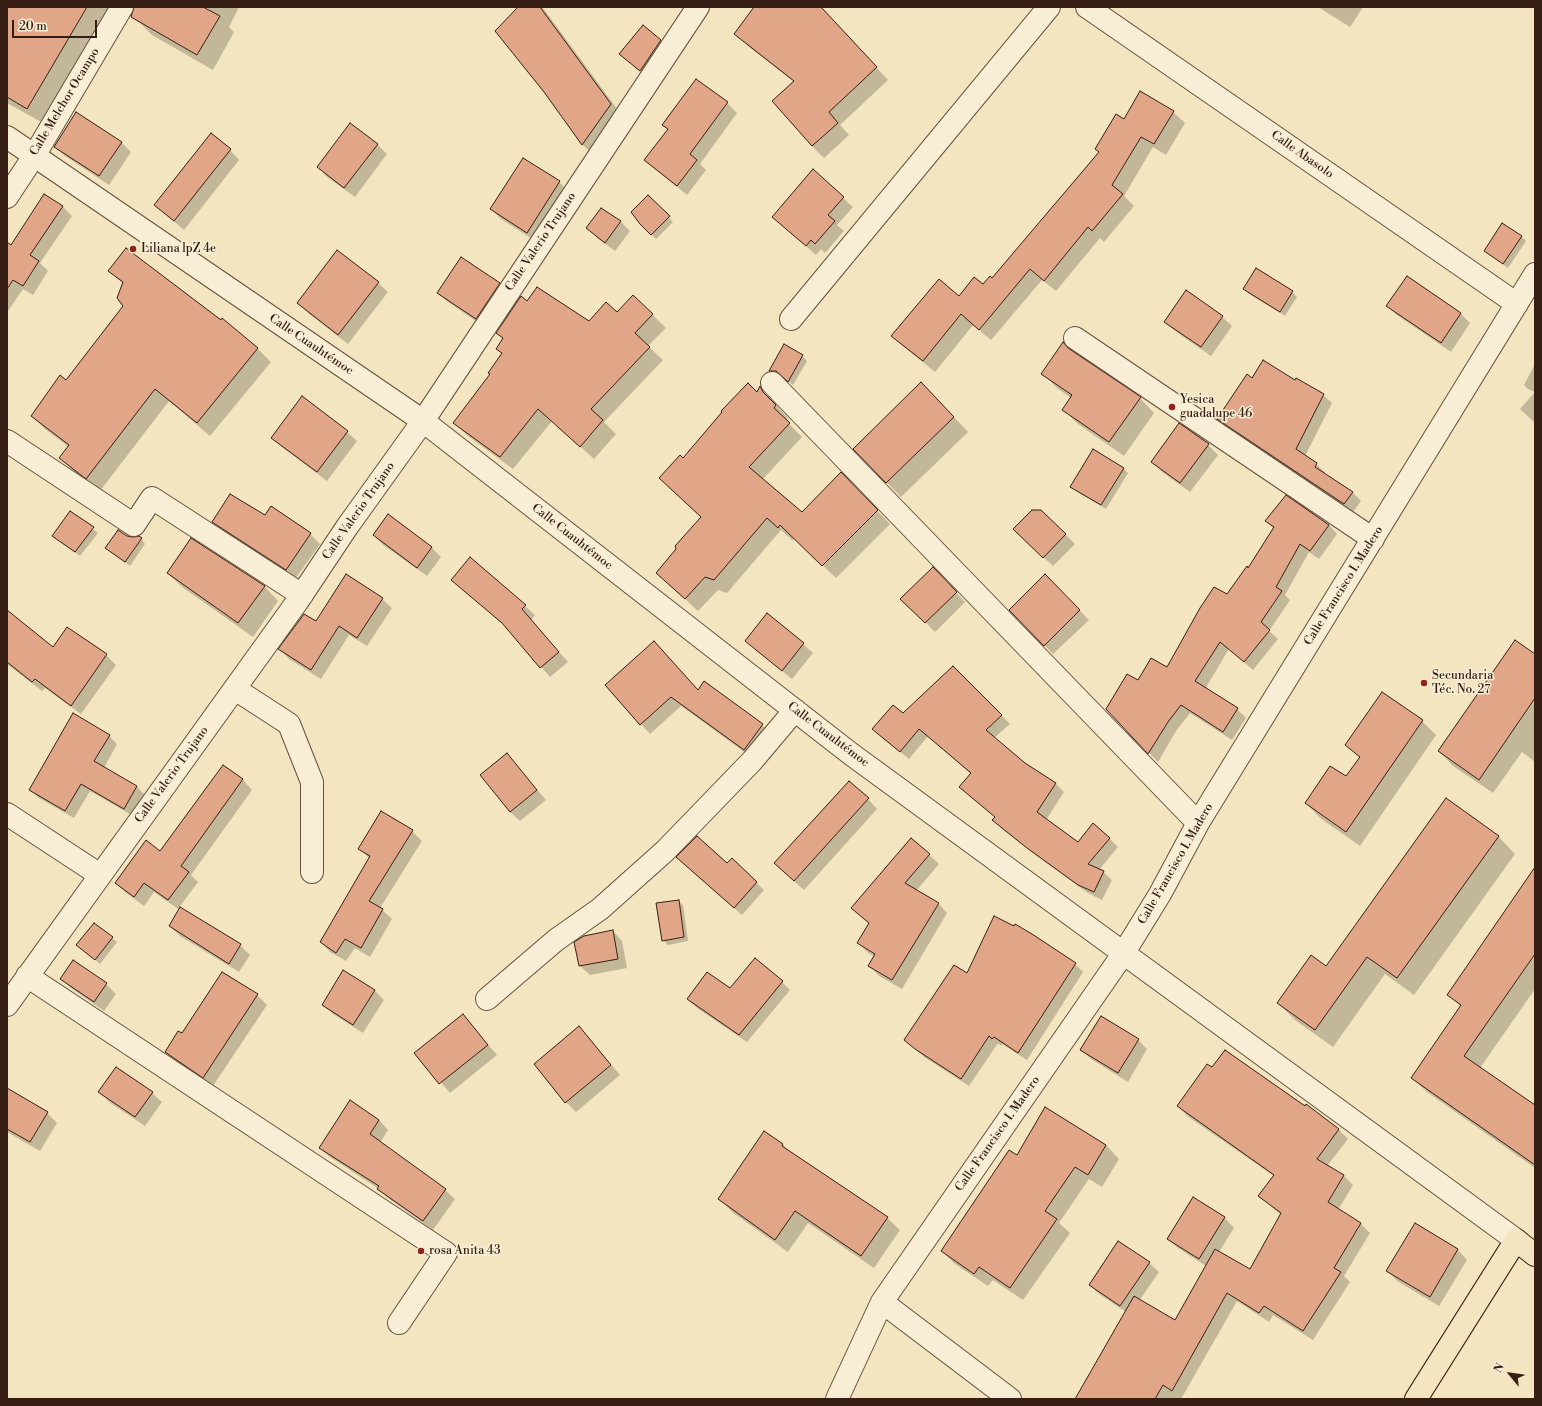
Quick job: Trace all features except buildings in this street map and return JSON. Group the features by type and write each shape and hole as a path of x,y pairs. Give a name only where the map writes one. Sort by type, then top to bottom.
{"main road":[{"path":"1416,1399 1516,1240 1535,1255"}],"street":[{"name":"Calle Melchor Ocampo","path":"7,197 34,156 122,7"},
{"name":"Calle Valerio Trujano","path":"7,1005 302,595 347,527 423,421 698,7"},
{"path":"791,319 1049,7"},
{"name":"Calle Abasolo","path":"1087,7 1517,304"},
{"name":"Calle Cuauhtémoc","path":"7,137 423,421 851,754 1516,1240"},
{"name":"Calle Francisco I. Madero","path":"837,1399 882,1302 1124,954 1160,894 1198,824 1535,274"},
{"path":"1075,338 1373,539"},
{"path":"772,383 1198,824"},
{"path":"7,442 134,525 152,498 302,595"},
{"path":"235,689 289,724 312,782 312,872"},
{"path":"487,999 556,940 600,909 665,851 752,761 794,710"},
{"path":"7,814 100,874"},
{"path":"27,976 446,1253 399,1323"},
{"path":"882,1302 1010,1399"}],"place":[{"name":"Liliana lpZ 4e","path":"133,249"},
{"name":"Yesica guadalupe 46","path":"1172,407"},
{"name":"Secundaria Téc. No. 27","path":"1424,683"},
{"name":"rosa Anita 43","path":"421,1251"}]}
